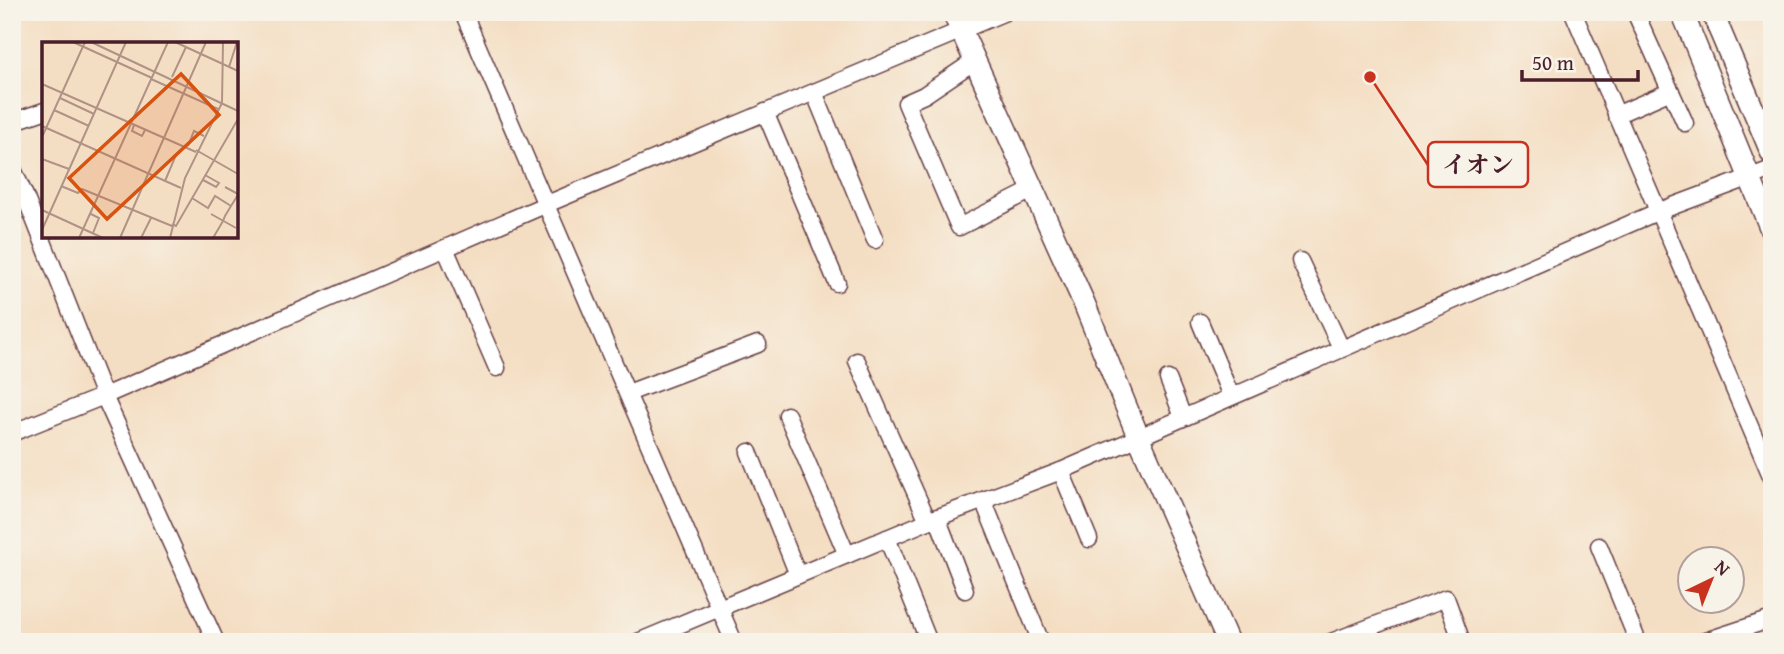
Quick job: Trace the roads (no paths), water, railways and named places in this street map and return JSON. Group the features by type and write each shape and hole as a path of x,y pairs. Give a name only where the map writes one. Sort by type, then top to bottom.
{"street":[{"path":"463,12 734,642"},
{"path":"12,433 814,92 956,21 1005,12"},
{"path":"1573,12 1772,478"},
{"path":"1635,12 1685,123"},
{"path":"1682,12 1772,232"},
{"path":"1712,12 1772,154"},
{"path":"956,21 1084,303 1138,436 1228,642"},
{"path":"973,62 924,95 906,103 958,227 1032,190"},
{"path":"1616,114 1671,90"},
{"path":"814,92 875,240"},
{"path":"12,122 42,112"},
{"path":"765,112 836,283"},
{"path":"12,167 18,198 216,642"},
{"path":"638,642 932,519 1061,471 1657,212 1772,169"},
{"path":"445,248 498,368"},
{"path":"1300,261 1341,348"},
{"path":"1200,322 1231,396"},
{"path":"628,393 758,344"},
{"path":"858,361 965,590"},
{"path":"1168,379 1183,417"},
{"path":"787,415 847,555"},
{"path":"749,452 798,575"},
{"path":"1061,471 1089,539"},
{"path":"983,500 1041,642"},
{"path":"887,538 929,642"},
{"path":"1599,546 1637,642"},
{"path":"1331,642 1446,598 1462,642"},
{"path":"1702,642 1772,619"}],"place":[{"name":"イオン","path":"1370,77"}]}
